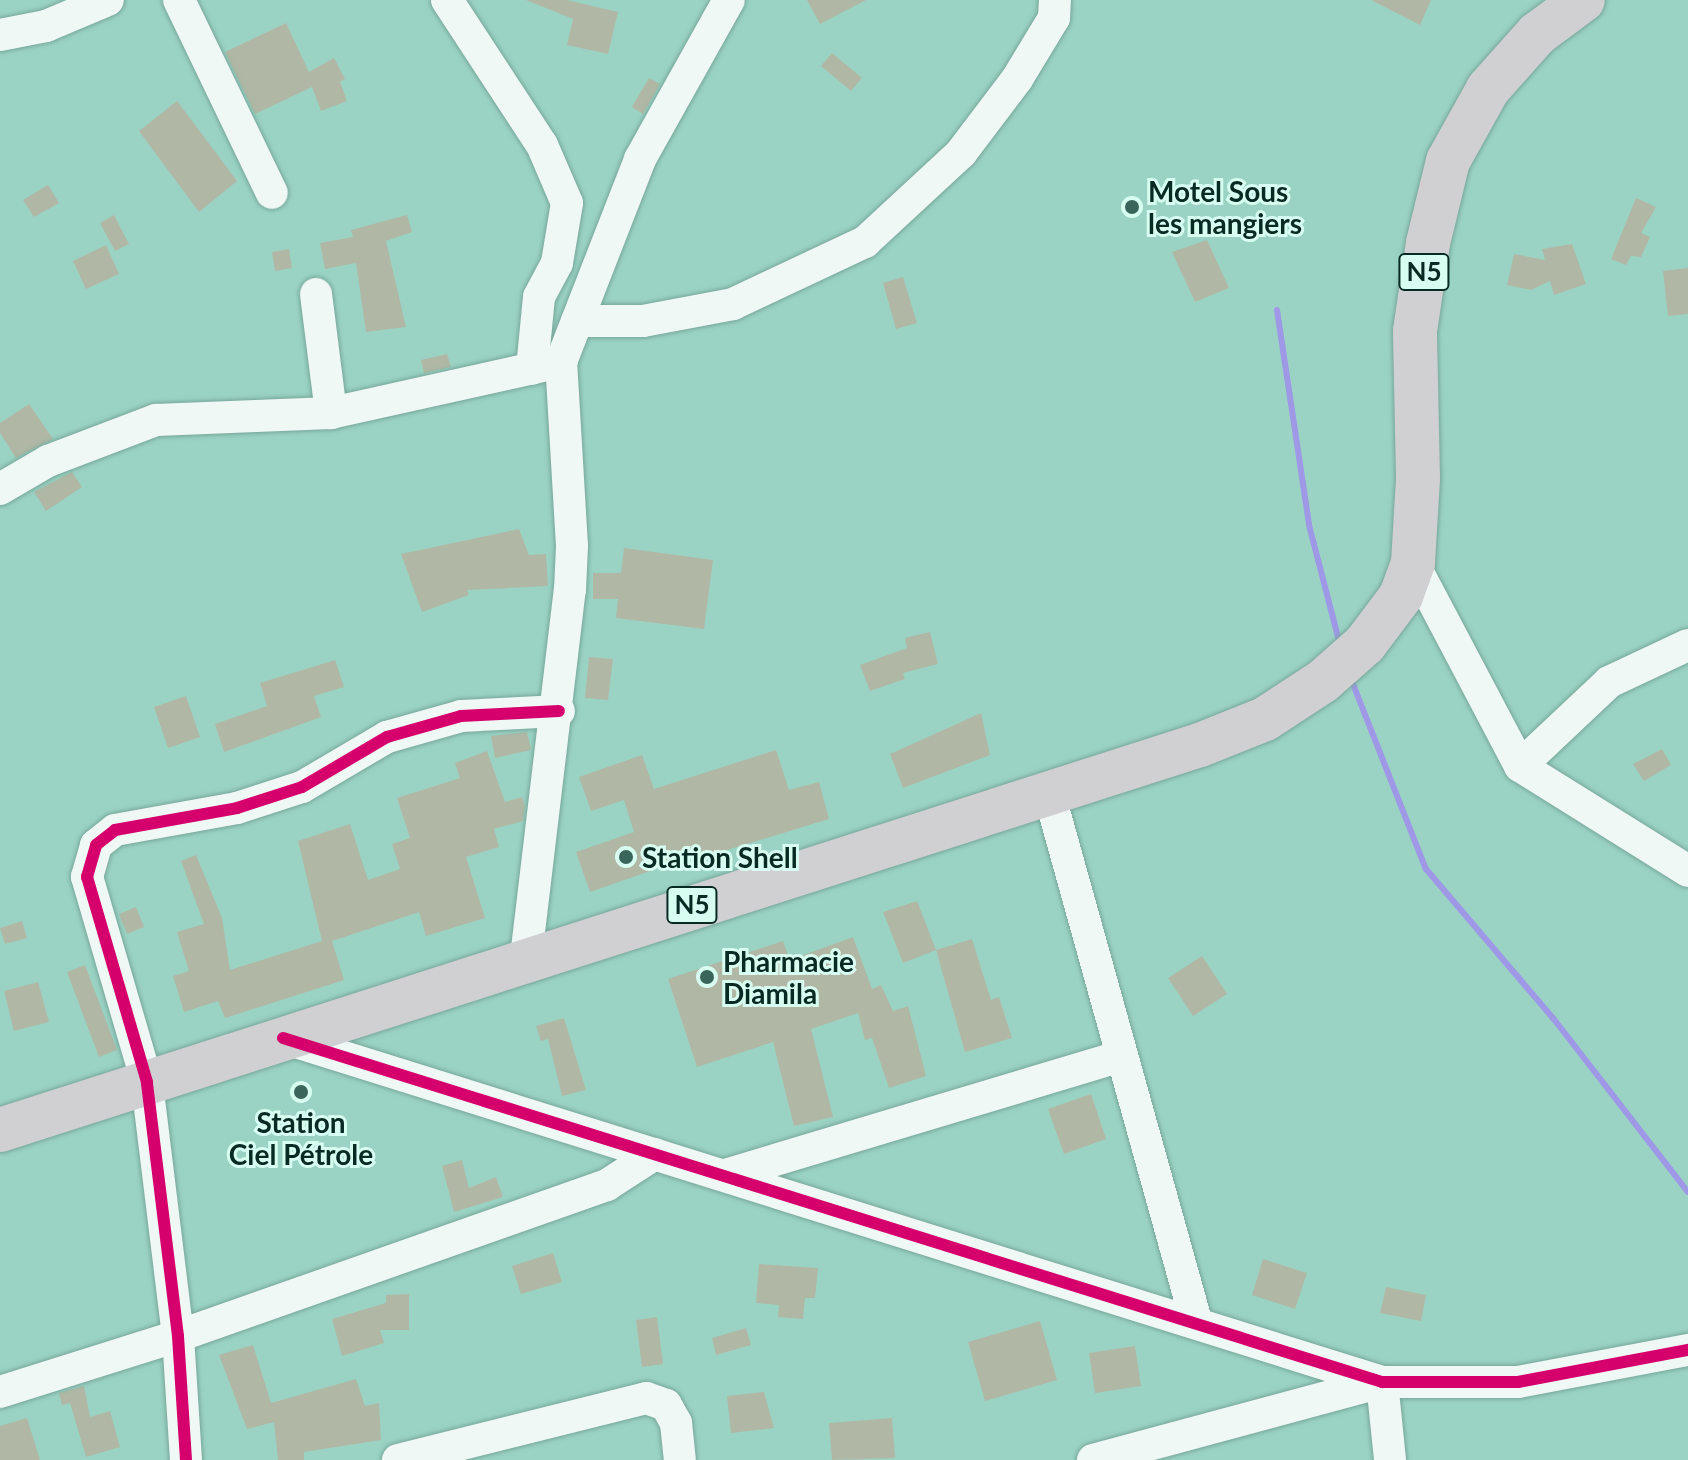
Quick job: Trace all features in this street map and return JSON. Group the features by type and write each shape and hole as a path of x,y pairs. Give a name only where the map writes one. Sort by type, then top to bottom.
{"highway":[{"name":"N5","path":"0,1130 526,957 1049,793 1265,719 1323,681 1365,644 1407,579 1418,478 1415,331 1428,243 1448,161 1488,89 1537,34 1583,0"}],"street":[{"path":"0,35 46,26 108,0"},
{"path":"179,0 272,193"},
{"path":"447,0 542,145 567,203 557,263 539,297 572,546 559,711 526,957"},
{"path":"0,489 48,461 156,420 331,413 547,366 577,321 640,159 729,0"},
{"path":"577,321 643,321 733,304 865,242 961,153 1017,79 1054,18 1055,0"},
{"path":"316,294 331,413"},
{"path":"1407,579 1520,766 1688,871"},
{"path":"1520,766 1609,682 1688,645"},
{"path":"186,1460 178,1336 147,1082 87,877 96,845 115,830 237,808 302,787 387,737 446,720 509,709 559,711"},
{"path":"1049,793 1196,1321"},
{"path":"283,1038 1196,1321 1382,1382"},
{"path":"725,1175 1122,1056"},
{"path":"0,1392 178,1336 607,1185 655,1154"},
{"path":"1093,1460 1382,1382 1518,1382 1688,1350"},
{"path":"1382,1382 1390,1460"},
{"path":"398,1460 646,1398 666,1405 676,1423 680,1460"}],"building":[{"path":"526,0 567,0 618,12 608,54 567,45 573,19"},
{"path":"807,0 866,0 820,24"},
{"path":"1371,0 1431,0 1420,25"},
{"path":"286,23 309,72 334,58 345,79 340,82 347,101 321,111 312,87 255,114 225,52"},
{"path":"832,53 862,78 851,91 821,66"},
{"path":"649,78 660,84 643,114 632,107"},
{"path":"177,101 237,181 199,212 139,131"},
{"path":"48,185 59,203 34,217 23,200"},
{"path":"1636,198 1656,207 1641,233 1650,237 1641,257 1631,256 1626,265 1611,259"},
{"path":"114,215 129,244 115,251 100,223"},
{"path":"407,215 412,232 386,241 406,327 366,332 356,263 325,269 320,243 353,237 351,230"},
{"path":"1207,240 1229,288 1195,302 1172,252"},
{"path":"1572,244 1586,284 1554,295 1550,281 1531,290 1507,285 1514,254 1545,260 1542,249"},
{"path":"106,245 119,274 86,289 73,261"},
{"path":"289,249 292,268 275,271 272,252"},
{"path":"1688,268 1688,314 1668,316 1663,271"},
{"path":"903,277 917,323 896,329 883,283"},
{"path":"447,354 451,367 424,373 421,360"},
{"path":"29,404 53,439 16,458 0,433 0,423"},
{"path":"72,472 82,487 46,511 34,492"},
{"path":"519,529 529,555 546,554 548,586 467,590 469,595 422,612 401,554"},
{"path":"624,548 713,560 704,629 616,618 618,599 593,599 593,573 621,573"},
{"path":"930,632 938,664 903,673 905,679 870,691 860,665 907,648 905,638"},
{"path":"589,657 613,659 608,700 585,698"},
{"path":"335,660 344,687 314,696 321,717 224,752 215,724 267,706 260,683"},
{"path":"186,696 200,737 168,748 154,707"},
{"path":"981,713 990,755 903,788 890,754"},
{"path":"527,732 531,750 495,758 491,736"},
{"path":"1662,749 1671,765 1644,781 1633,764"},
{"path":"776,750 789,790 819,782 829,819 698,859 696,855 590,892 576,852 634,832 624,800 591,811 579,777 642,755 654,789"},
{"path":"487,751 505,802 522,797 525,806 523,821 494,829 499,847 466,857 485,918 426,936 419,912 332,941 344,980 225,1018 218,1001 184,1012 173,976 189,971 177,932 204,924 181,861 196,855 222,918 230,970 322,941 298,841 350,824 368,880 400,869 392,844 410,838 397,798 460,778 455,763"},
{"path":"917,901 936,950 903,963 883,912"},
{"path":"136,907 144,927 127,934 119,914"},
{"path":"22,921 27,938 5,944 0,928"},
{"path":"853,937 872,989 881,985 893,1011 908,1006 926,1076 889,1088 872,1038 865,1040 858,1013 811,1029 833,1117 794,1126 773,1042 697,1067 668,979 783,941 790,960"},
{"path":"972,939 991,1000 999,997 1012,1038 965,1052 936,950"},
{"path":"1202,956 1227,994 1193,1016 1168,978"},
{"path":"85,965 117,1050 99,1057 67,972"},
{"path":"38,982 49,1022 14,1031 4,991"},
{"path":"564,1018 586,1090 562,1096 548,1039 541,1041 536,1026"},
{"path":"1091,1094 1106,1139 1064,1154 1048,1109"},
{"path":"462,1160 469,1188 496,1177 503,1197 454,1212 442,1166"},
{"path":"553,1253 562,1282 521,1294 512,1266"},
{"path":"1263,1259 1307,1273 1295,1309 1252,1295"},
{"path":"759,1264 818,1268 815,1298 805,1298 803,1319 778,1317 779,1305 756,1303"},
{"path":"1386,1287 1426,1295 1421,1321 1380,1313"},
{"path":"409,1294 409,1330 380,1330 384,1343 342,1356 332,1319 386,1303 386,1295"},
{"path":"657,1317 663,1364 642,1367 636,1320"},
{"path":"1040,1321 1057,1380 985,1401 968,1342"},
{"path":"746,1328 751,1345 716,1355 712,1338"},
{"path":"253,1345 271,1403 356,1379 365,1406 379,1403 381,1440 304,1452 304,1460 278,1460 274,1422 247,1429 219,1355"},
{"path":"1135,1346 1141,1386 1095,1393 1089,1353"},
{"path":"84,1386 90,1417 110,1411 120,1447 86,1457 70,1403 62,1405 59,1393"},
{"path":"764,1392 774,1428 731,1433 727,1396"},
{"path":"27,1418 40,1460 0,1460 0,1426"},
{"path":"892,1418 895,1458 832,1460 829,1423"}],"waterway":[{"path":"1277,310 1309,525 1340,645"},
{"path":"1351,679 1426,869 1553,1018 1688,1192"}],"cycle path":[{"path":"186,1460 178,1336 147,1082 87,877 96,845 115,830 237,808 302,787 387,737 461,716 559,711"},
{"path":"283,1038 1382,1382 1518,1382 1688,1350"}],"place":[{"name":"Motel Sous les mangiers","path":"1132,207"},
{"name":"Station Shell","path":"626,857"},
{"name":"Pharmacie Diamila","path":"707,977"},
{"name":"Station Ciel Pétrole","path":"301,1092"}]}
